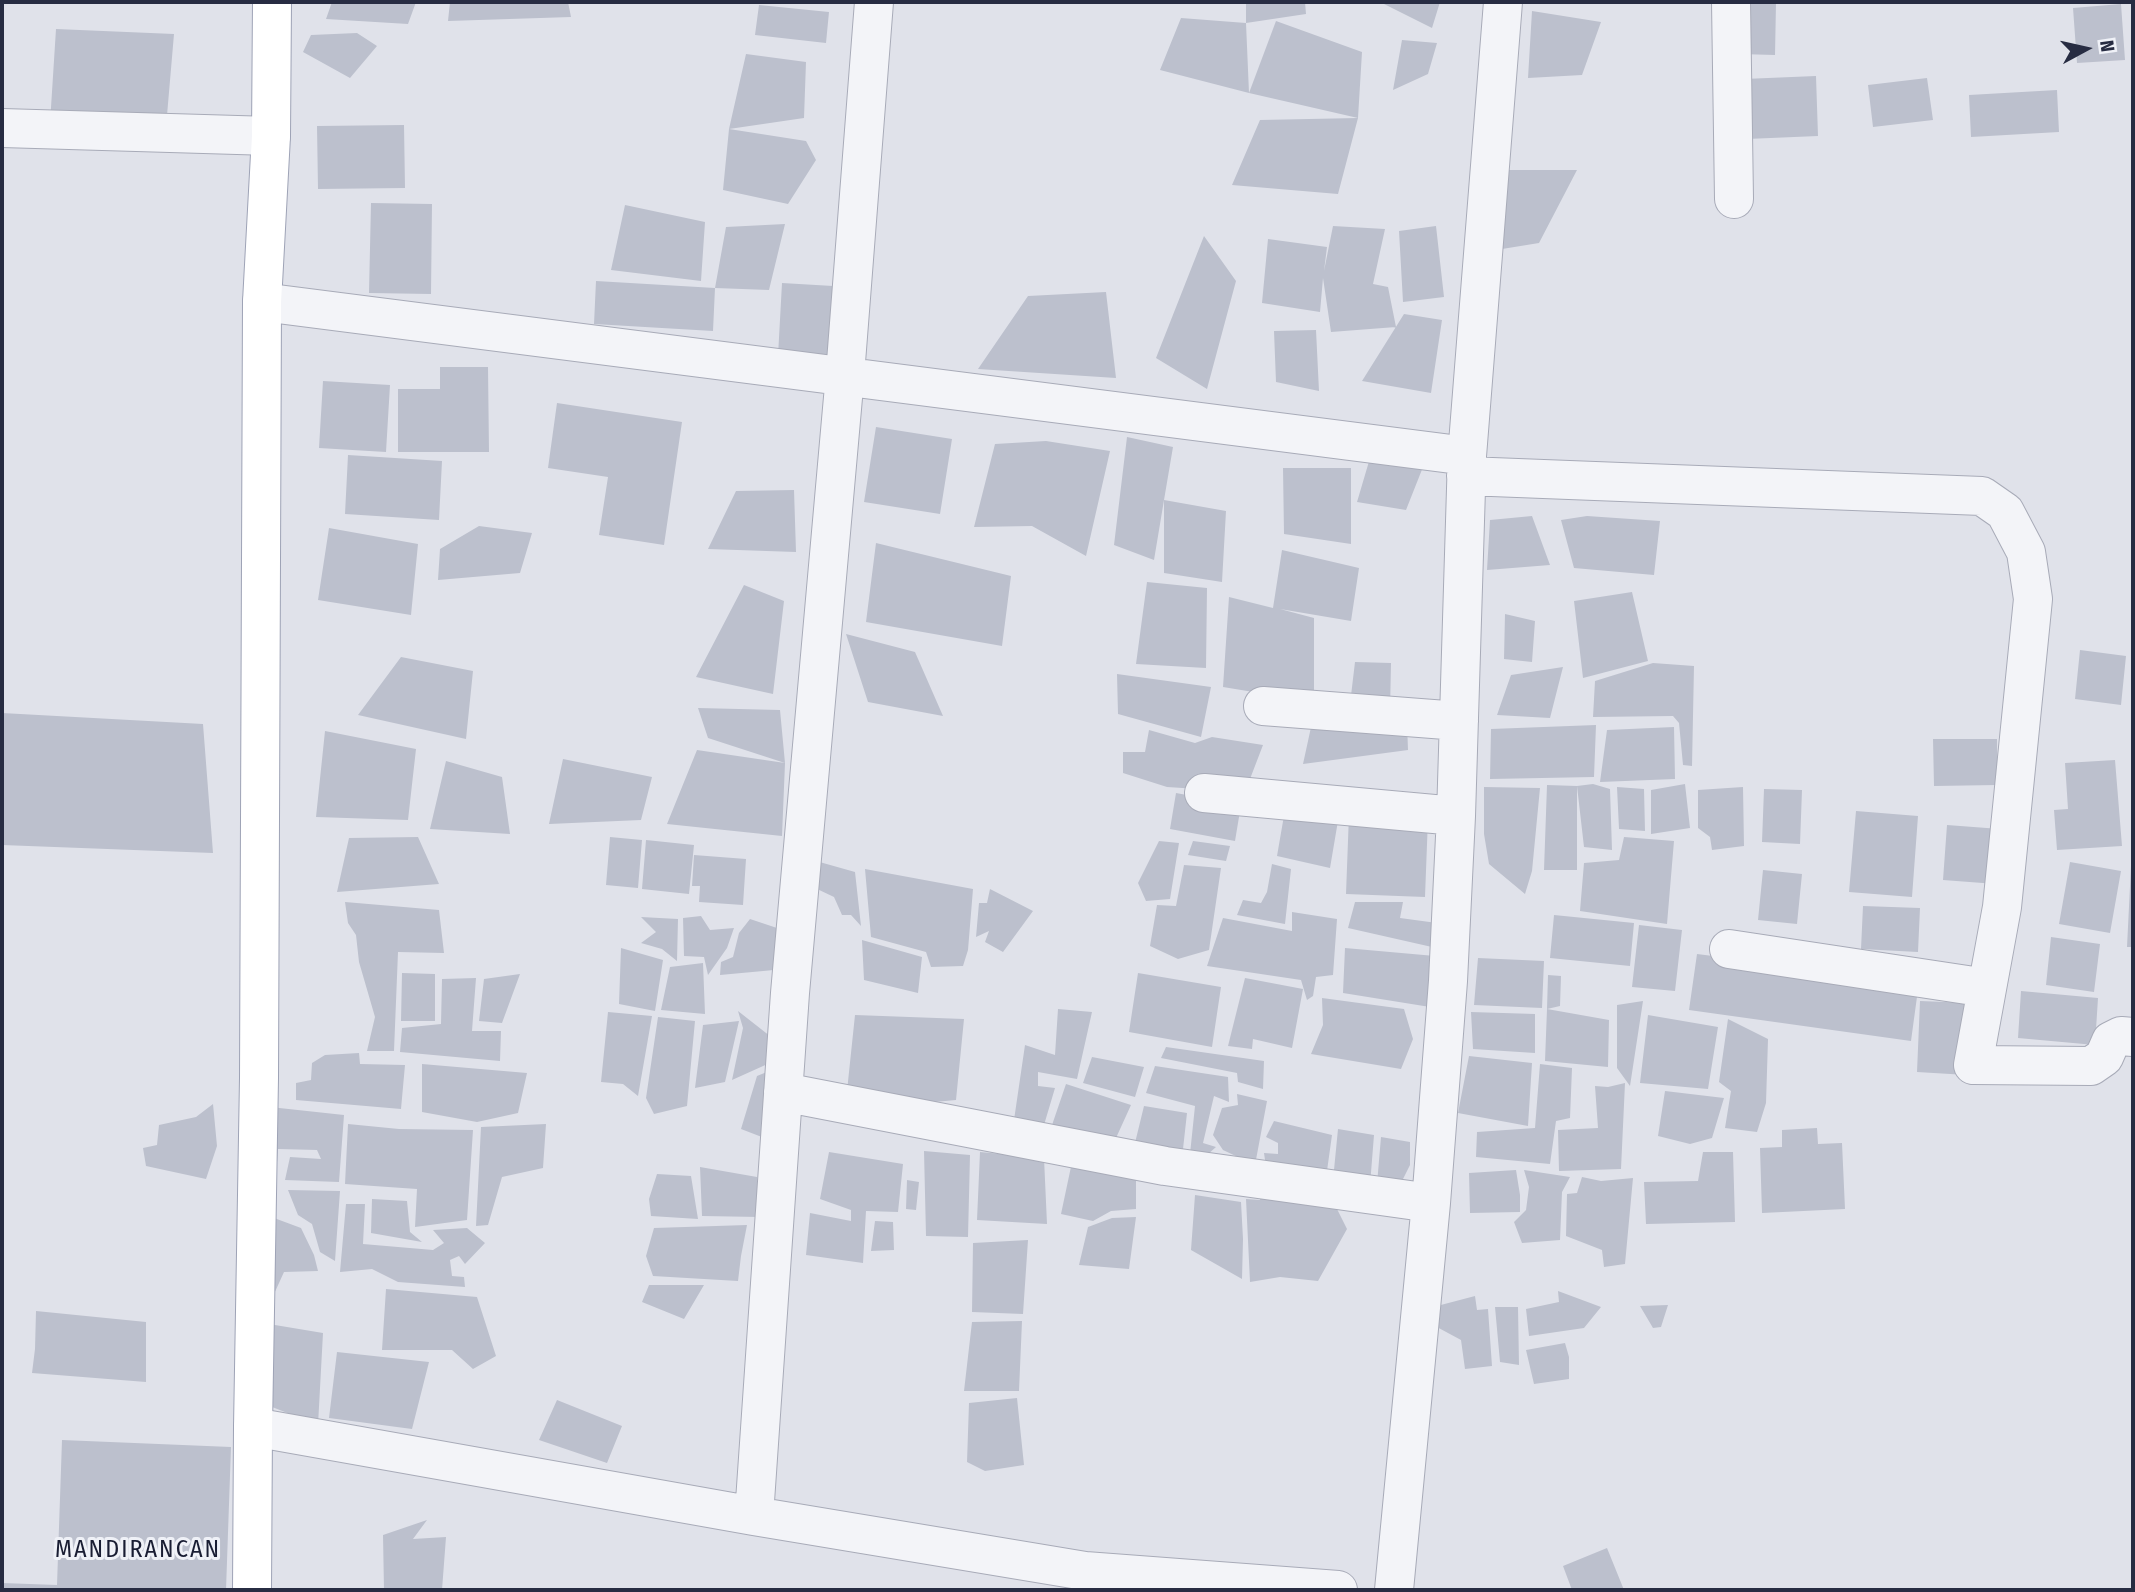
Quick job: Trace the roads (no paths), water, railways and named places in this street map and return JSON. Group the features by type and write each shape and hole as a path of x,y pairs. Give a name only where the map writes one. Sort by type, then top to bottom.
{"main road":[{"path":"253,1590 259,1064 262,302 271,136 272,2"}],"street":[{"path":"754,1516 790,993 845,375 874,2"},
{"path":"1394,1590 1431,1203 1448,981 1456,816 1466,466 1503,2"},
{"path":"1731,2 1734,199"},
{"path":"2,128 271,136"},
{"path":"262,302 845,375 1466,466 1982,496 2006,512 2026,552 2033,599 2002,907 1973,1065 2091,1066 2104,1057 2111,1041 2121,1037 2133,1037"},
{"path":"1263,706 1459,721"},
{"path":"1204,793 1456,816"},
{"path":"1729,949 1987,988"},
{"path":"783,1093 1165,1166 1431,1203"},
{"path":"253,1427 754,1516 1085,1571 1338,1590"}],"district":[{"name":"MANDIRANCAN","path":"138,1550"}]}
